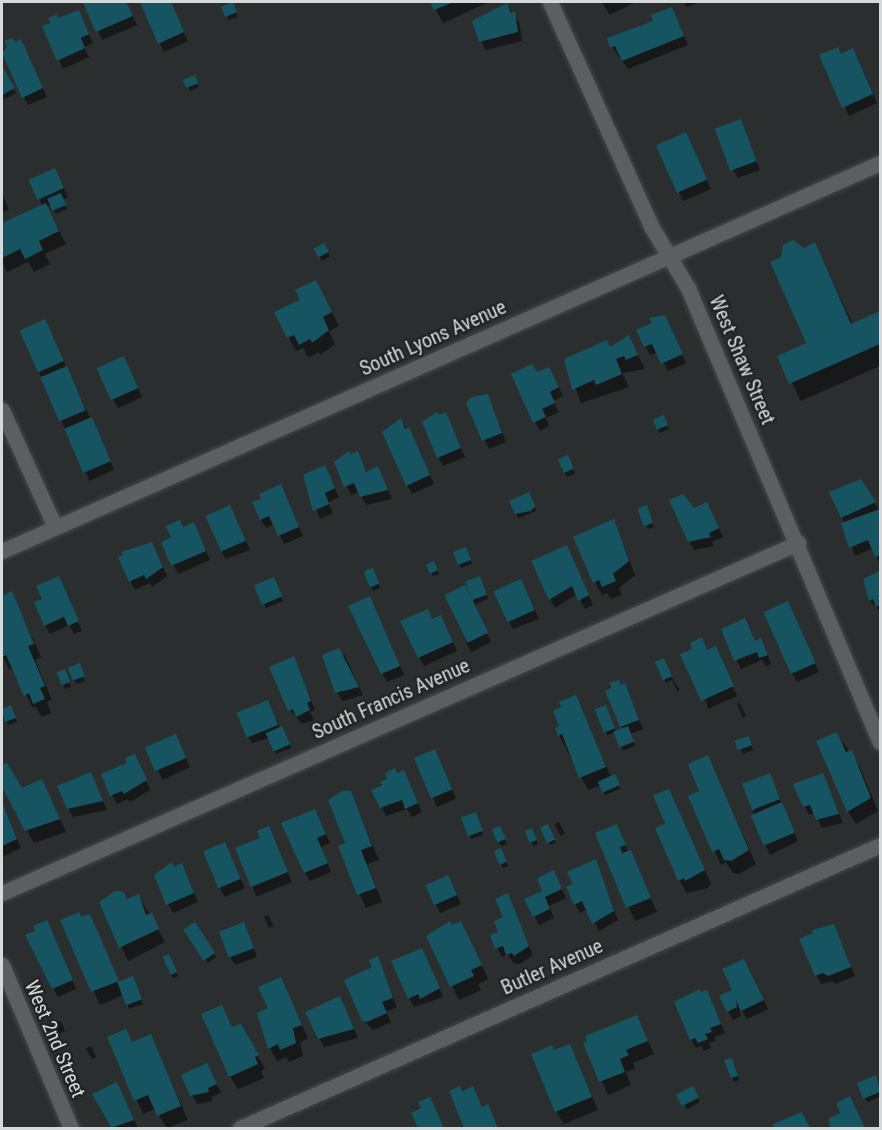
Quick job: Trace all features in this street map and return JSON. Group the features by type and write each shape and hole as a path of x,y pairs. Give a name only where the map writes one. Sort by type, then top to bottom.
{"street":[{"name":"West Shaw Street","path":"550,2 651,226 688,288 798,543 880,742"},
{"name":"South Lyons Avenue","path":"2,551 880,163"},
{"path":"2,410 55,527"},
{"name":"South Francis Avenue","path":"2,893 798,543"},
{"name":"Butler Avenue","path":"240,1128 880,845"},
{"name":"West 2nd Street","path":"2,965 70,1128"}],"building":[{"path":"126,2 133,16 96,32 83,3"},
{"path":"140,2 171,2 184,32 158,44"},
{"path":"233,2 237,12 225,17 221,7"},
{"path":"430,2 454,2 434,10"},
{"path":"507,3 511,13 515,11 518,32 479,42 472,21"},
{"path":"672,7 684,36 622,61 615,46 610,48 607,38 653,21 651,15"},
{"path":"79,10 89,34 81,38 85,48 57,61 42,26 50,23 48,18 57,14 58,18"},
{"path":"13,38 15,42 21,39 43,88 22,98 2,53 7,46 4,41"},
{"path":"838,47 841,54 853,48 873,94 842,108 819,55"},
{"path":"4,69 15,88 2,95 2,70"},
{"path":"195,75 198,83 186,88 183,80"},
{"path":"741,119 756,161 730,171 715,129"},
{"path":"686,132 707,180 677,193 656,145"},
{"path":"55,168 64,188 37,200 29,180"},
{"path":"61,193 66,205 52,211 47,199"},
{"path":"46,203 59,231 39,241 43,250 25,259 20,249 2,258 2,223"},
{"path":"793,240 804,248 815,242 851,324 880,311 880,344 789,384 777,356 806,343 770,262 781,257 783,245"},
{"path":"324,243 329,252 318,258 314,249"},
{"path":"316,280 332,312 323,317 329,330 312,343 310,339 299,345 294,335 287,338 274,312 300,300 295,290"},
{"path":"665,315 683,354 661,364 652,344 644,347 636,330 652,323 649,318"},
{"path":"45,319 64,361 38,372 19,330"},
{"path":"629,335 638,355 626,360 624,356 616,359 622,374 596,385 594,380 572,390 564,359 607,340 610,347"},
{"path":"124,356 138,388 111,400 97,368"},
{"path":"532,364 537,372 549,367 559,387 550,392 555,403 542,409 546,417 533,423 511,374"},
{"path":"67,366 86,410 59,422 40,377"},
{"path":"488,394 502,433 482,441 466,403 472,397"},
{"path":"437,412 439,415 446,412 461,448 437,458 422,422"},
{"path":"664,415 668,425 657,430 653,419"},
{"path":"92,417 111,461 83,473 64,429"},
{"path":"401,418 405,429 409,427 430,475 406,486 382,432"},
{"path":"349,451 351,454 358,451 366,472 378,466 388,490 360,497 354,483 344,487 334,462"},
{"path":"568,455 574,469 564,473 558,459"},
{"path":"325,465 335,488 325,493 329,504 313,511 303,475"},
{"path":"861,479 876,502 841,518 829,492"},
{"path":"281,484 299,527 278,536 269,516 260,520 252,502 261,499 259,494"},
{"path":"529,492 535,506 531,511 515,514 509,501"},
{"path":"683,494 694,508 707,502 719,528 709,533 711,537 688,542 669,500"},
{"path":"230,505 246,541 221,552 205,516"},
{"path":"647,505 653,523 643,526 637,508"},
{"path":"880,509 880,555 875,557 868,540 849,548 841,523"},
{"path":"614,519 629,561 613,574 616,581 602,587 599,580 593,583 573,537"},
{"path":"180,520 183,527 194,522 206,551 171,566 161,542 171,537 166,526"},
{"path":"152,542 163,567 146,579 144,575 129,582 118,557 123,555 121,552"},
{"path":"567,545 589,595 578,601 572,586 549,600 531,561"},
{"path":"466,547 471,560 458,565 453,552"},
{"path":"434,561 438,570 430,574 426,565"},
{"path":"373,568 379,584 370,587 364,572"},
{"path":"880,571 880,605 876,607 873,599 869,601 863,579"},
{"path":"59,576 79,621 68,626 64,617 44,626 34,602 42,599 36,586"},
{"path":"480,576 487,595 472,600 465,581"},
{"path":"274,577 282,596 262,605 254,586"},
{"path":"521,579 535,610 507,622 494,591"},
{"path":"465,585 488,633 468,643 444,595"},
{"path":"12,591 34,644 28,646 45,686 40,688 45,699 33,704 29,693 24,696 6,655 2,657 2,596"},
{"path":"370,596 400,666 381,674 348,606"},
{"path":"788,601 816,663 791,674 763,612"},
{"path":"428,609 432,619 441,615 453,642 418,658 400,621"},
{"path":"745,618 755,641 761,638 768,655 759,658 757,652 734,661 721,629"},
{"path":"702,637 707,650 716,646 734,686 701,701 680,654 692,649 690,643"},
{"path":"339,648 359,687 335,693 322,655"},
{"path":"294,656 311,701 307,703 310,710 296,717 293,709 288,711 269,667"},
{"path":"664,658 672,676 663,680 655,662"},
{"path":"80,663 85,676 73,681 68,668"},
{"path":"65,669 70,682 62,685 57,672"},
{"path":"619,680 621,685 625,683 639,720 620,727 605,691 611,687 609,683"},
{"path":"576,695 606,767 579,778 562,734 558,736 555,728 559,726 553,711 561,707 559,702"},
{"path":"268,700 278,725 247,738 236,713"},
{"path":"11,705 16,718 5,722 2,709"},
{"path":"606,705 615,728 604,733 595,709"},
{"path":"282,726 290,744 274,752 266,733"},
{"path":"628,726 634,742 619,748 613,732"},
{"path":"837,732 846,752 852,750 871,798 847,812 816,741"},
{"path":"176,734 186,758 155,771 145,747"},
{"path":"749,736 752,746 738,750 735,740"},
{"path":"435,749 452,790 431,798 414,758"},
{"path":"135,754 147,780 124,794 122,791 110,796 101,774 127,763 125,758"},
{"path":"708,755 749,850 731,861 724,860 719,849 712,852 688,796 699,791 688,764"},
{"path":"7,763 22,788 42,779 60,819 25,831 2,787 2,765"},
{"path":"395,768 397,773 404,770 418,803 405,809 402,800 380,808 371,790 382,785 380,782 387,779 385,773"},
{"path":"91,772 103,801 67,809 57,786"},
{"path":"770,773 780,799 752,810 742,784"},
{"path":"823,773 839,814 816,820 810,805 803,807 793,784"},
{"path":"615,774 620,785 603,793 598,782"},
{"path":"669,789 705,870 685,881 684,878 678,881 655,828 665,824 653,795"},
{"path":"342,791 351,791 372,846 361,850 376,888 357,895 338,846 345,843 328,800"},
{"path":"2,802 17,839 2,846"},
{"path":"782,802 795,832 764,846 751,815"},
{"path":"315,809 326,834 317,838 328,863 304,873 281,823"},
{"path":"476,812 483,831 468,836 461,817"},
{"path":"548,824 555,839 547,843 540,828"},
{"path":"617,824 626,845 620,847 622,853 631,850 651,898 626,908 595,833"},
{"path":"269,826 288,872 251,887 235,848 260,838 257,831"},
{"path":"500,826 506,839 498,842 492,830"},
{"path":"532,828 537,840 530,843 525,831"},
{"path":"225,842 241,879 219,888 203,851"},
{"path":"501,848 507,862 499,865 494,851"},
{"path":"596,859 614,911 592,924 582,901 574,905 566,887 573,884 567,872"},
{"path":"172,862 174,867 182,863 194,893 166,905 154,875"},
{"path":"554,870 562,889 545,897 550,909 533,917 524,899 542,891 537,878"},
{"path":"448,875 457,895 434,905 425,885"},
{"path":"115,891 123,891 127,899 139,894 146,915 152,913 159,929 119,948 99,902"},
{"path":"508,893 529,946 514,956 512,953 506,955 503,946 495,949 490,935 498,932 494,921 503,917 495,899"},
{"path":"79,912 81,917 90,914 119,981 91,992 60,920"},
{"path":"47,920 73,980 52,989 25,935 35,931 33,926"},
{"path":"450,921 452,925 461,921 482,965 471,970 474,976 450,987 426,936"},
{"path":"195,922 215,953 203,961 183,930"},
{"path":"244,922 254,948 229,958 219,932"},
{"path":"834,924 851,967 828,976 823,973 815,976 799,939 813,933 812,930"},
{"path":"422,948 440,988 420,999 418,994 408,999 391,961"},
{"path":"169,954 177,972 171,975 163,957"},
{"path":"378,956 393,998 382,1002 387,1013 367,1022 362,1021 344,980 372,967 369,960"},
{"path":"744,959 764,1000 741,1011 736,1000 737,1007 727,1012 719,996 732,990 722,969"},
{"path":"133,976 142,999 126,1005 117,982"},
{"path":"281,977 302,1025 293,1028 296,1043 280,1050 278,1044 268,1049 257,1013 268,1008 258,987"},
{"path":"700,989 701,992 707,990 721,1024 710,1028 712,1032 705,1034 708,1039 698,1043 695,1038 690,1040 674,1002"},
{"path":"340,996 354,1029 318,1039 305,1012"},
{"path":"222,1005 232,1027 241,1024 259,1055 255,1057 258,1064 229,1077 201,1014"},
{"path":"637,1015 648,1041 626,1050 629,1055 620,1059 625,1072 599,1082 583,1043 587,1041 585,1036"},
{"path":"126,1029 132,1042 151,1034 181,1106 157,1116 148,1095 134,1101 107,1037"},
{"path":"570,1044 592,1097 555,1112 531,1054 552,1045 554,1050"},
{"path":"732,1058 738,1076 731,1078 724,1060"},
{"path":"207,1063 217,1084 208,1088 209,1092 190,1096 181,1075"},
{"path":"876,1075 880,1092 863,1099 857,1083"},
{"path":"117,1082 134,1120 111,1128 92,1094"},
{"path":"460,1086 462,1091 473,1086 482,1107 488,1104 498,1128 464,1128 449,1091"},
{"path":"693,1086 699,1098 682,1106 676,1095"},
{"path":"850,1096 865,1128 830,1128 829,1118 840,1113 836,1103"},
{"path":"430,1097 444,1128 418,1128 411,1113 421,1108 418,1102"},
{"path":"802,1112 810,1128 774,1128 773,1124"}]}
